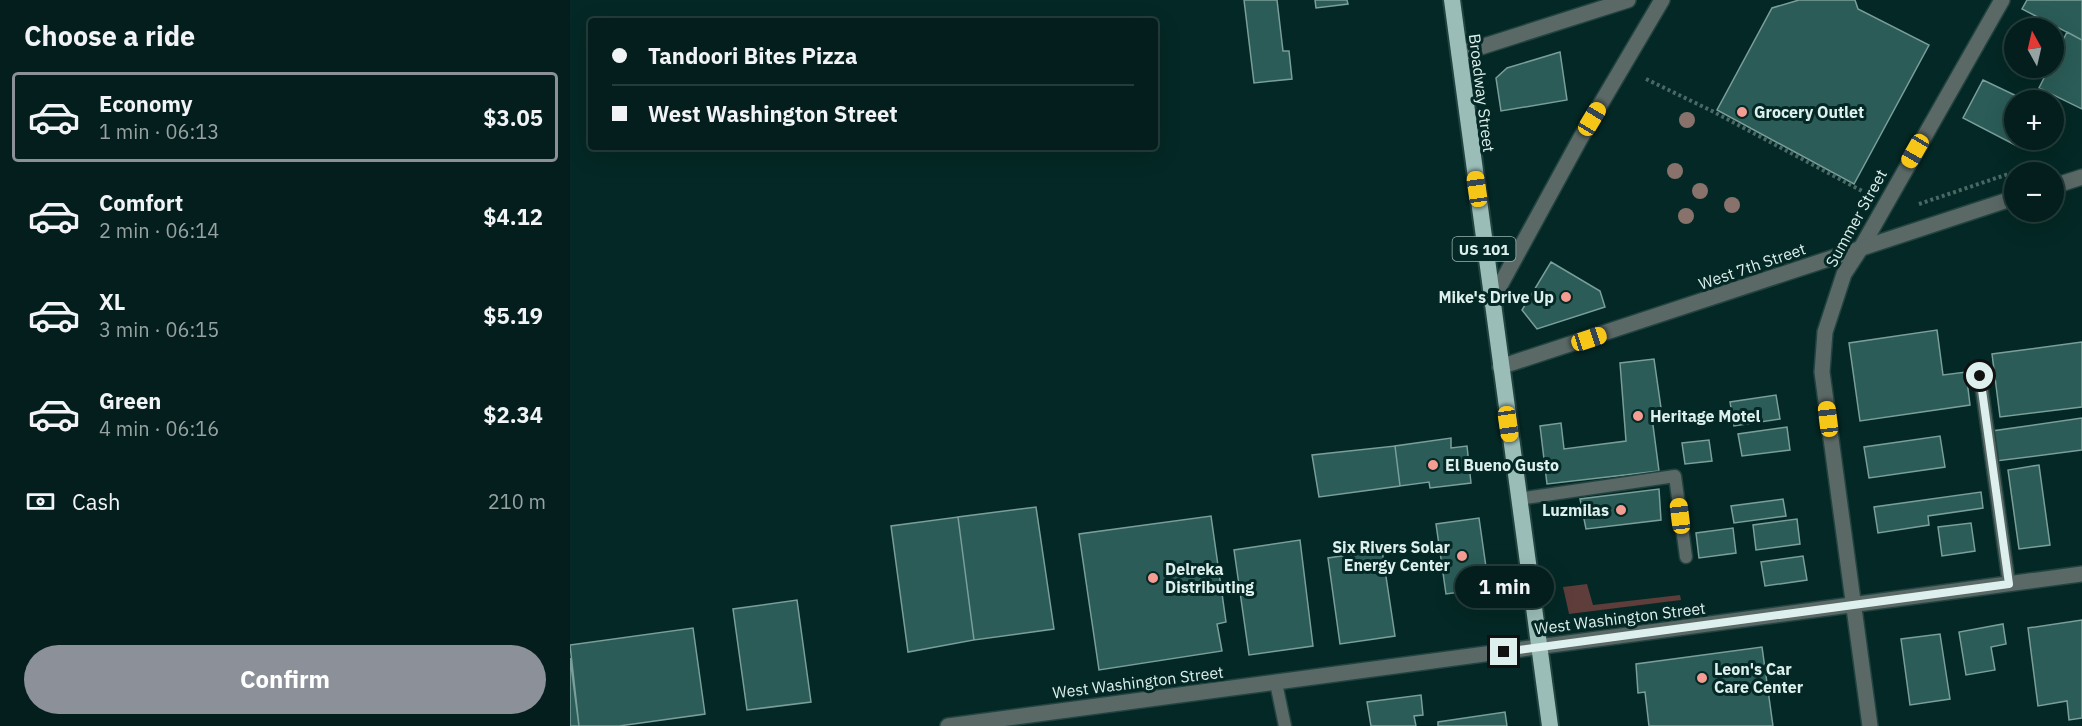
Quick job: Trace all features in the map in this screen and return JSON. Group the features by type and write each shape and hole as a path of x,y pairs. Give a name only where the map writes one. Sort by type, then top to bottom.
{"highway":[{"name":"Broadway Street","path":"1452,0 1550,726"}],"street":[{"path":"1459,54 1628,0"},
{"path":"1491,302 1580,139 1662,0"},
{"name":"Summer Street","path":"1870,726 1822,372 1825,332 1844,274 2002,0"},
{"path":"2064,183 2081,179"},
{"name":"West 7th Street","path":"1500,367 2004,201"},
{"name":"West Washington Street","path":"948,726 2082,574"}],"lane":[{"path":"1980,376 2009,584"},
{"path":"1518,499 1675,476 1686,557"},
{"path":"1276,683 1285,726"}],"path":[{"path":"1646,79 1712,111 1864,192"},
{"path":"1918,204 2004,175"}],"shaded area":[{"path":"1587,584 1593,605 1680,595 1681,600 1569,614 1563,587"}],"building":[{"path":"1244,0 1277,0 1283,51 1289,51 1292,79 1254,83"},
{"path":"1315,0 1347,0 1348,4 1316,8"},
{"path":"1799,0 1855,0 1858,9 1929,45 1854,184 1717,110 1772,8"},
{"path":"2027,0 2082,0 2082,40 2064,31 2064,18 2039,18 2022,9"},
{"path":"2067,32 2082,40 2082,109 2064,100 2064,90 2039,88 2044,78 2064,78 2064,38"},
{"path":"1560,52 1567,100 1501,111 1496,78 1507,68"},
{"path":"1983,80 2004,90 2004,139 1963,118"},
{"name":"Mike's Drive Up","path":"1551,262 1600,291 1605,307 1537,329 1522,310"},
{"path":"1937,330 1943,375 1966,372 1970,405 1860,421 1849,343"},
{"path":"2082,342 2082,407 2000,417 1992,354"},
{"name":"Heritage Motel","path":"1654,359 1661,408 1651,410 1659,471 1547,484 1540,426 1561,423 1564,449 1626,441 1620,363"},
{"path":"1776,395 1780,419 1734,426 1730,402"},
{"path":"2082,418 2082,450 1996,461 1992,431"},
{"path":"1787,427 1790,450 1742,456 1738,434"},
{"path":"1940,436 1945,467 1869,478 1864,447"},
{"name":"El Bueno Gusto","path":"1451,438 1451,448 1467,446 1471,483 1430,488 1429,482 1400,486 1395,446"},
{"path":"1709,440 1712,461 1685,464 1682,443"},
{"path":"1395,446 1400,486 1319,497 1312,455"},
{"path":"2039,465 2050,545 2019,549 2008,470"},
{"name":"Luzmilas","path":"1659,489 1661,520 1586,529 1580,499"},
{"path":"1981,492 1983,508 1928,516 1929,525 1878,533 1874,507"},
{"path":"1783,499 1786,516 1734,523 1731,506"},
{"path":"1036,507 1054,629 974,640 958,517"},
{"name":"Delreka Distributing","path":"1211,516 1226,622 1217,624 1222,651 1099,670 1079,534"},
{"path":"958,517 974,640 908,652 891,526"},
{"name":"Six Rivers Solar Energy Center","path":"1479,518 1489,588 1446,594 1436,524"},
{"path":"1797,519 1800,544 1756,550 1753,525"},
{"path":"1971,523 1975,551 1942,556 1938,527"},
{"path":"1733,528 1736,553 1699,558 1696,533"},
{"path":"1300,540 1313,646 1249,655 1234,550"},
{"path":"1382,550 1395,636 1340,644 1328,558"},
{"path":"1803,556 1807,580 1765,586 1761,562"},
{"path":"797,600 811,702 747,710 733,609"},
{"path":"2082,620 2082,718 2069,720 2067,701 2038,706 2028,628"},
{"path":"2003,624 2006,644 1991,647 1995,670 1966,675 1959,632"},
{"path":"693,628 705,714 619,726 579,726 570,645"},
{"path":"1940,634 1950,699 1910,705 1901,639"},
{"name":"Leon's Car Care Center","path":"1762,647 1773,726 1649,726 1645,692 1638,693 1636,664"},
{"path":"570,658 579,726 570,726"},
{"path":"1421,695 1423,715 1414,716 1416,726 1371,726 1367,702"},
{"path":"1505,712 1507,726 1438,726 1438,722"}],"place":[{"name":"Grocery Outlet","path":"1742,112"},
{"name":"Mike's Drive Up","path":"1566,297"},
{"name":"Heritage Motel","path":"1638,416"},
{"name":"El Bueno Gusto","path":"1433,465"},
{"name":"Luzmilas","path":"1621,510"},
{"name":"Six Rivers Solar Energy Center","path":"1462,556"},
{"name":"Delreka Distributing","path":"1153,578"},
{"name":"Leon's Car Care Center","path":"1702,678"}],"route":[{"path":"1504,652 2009,584 1980,376"}]}
